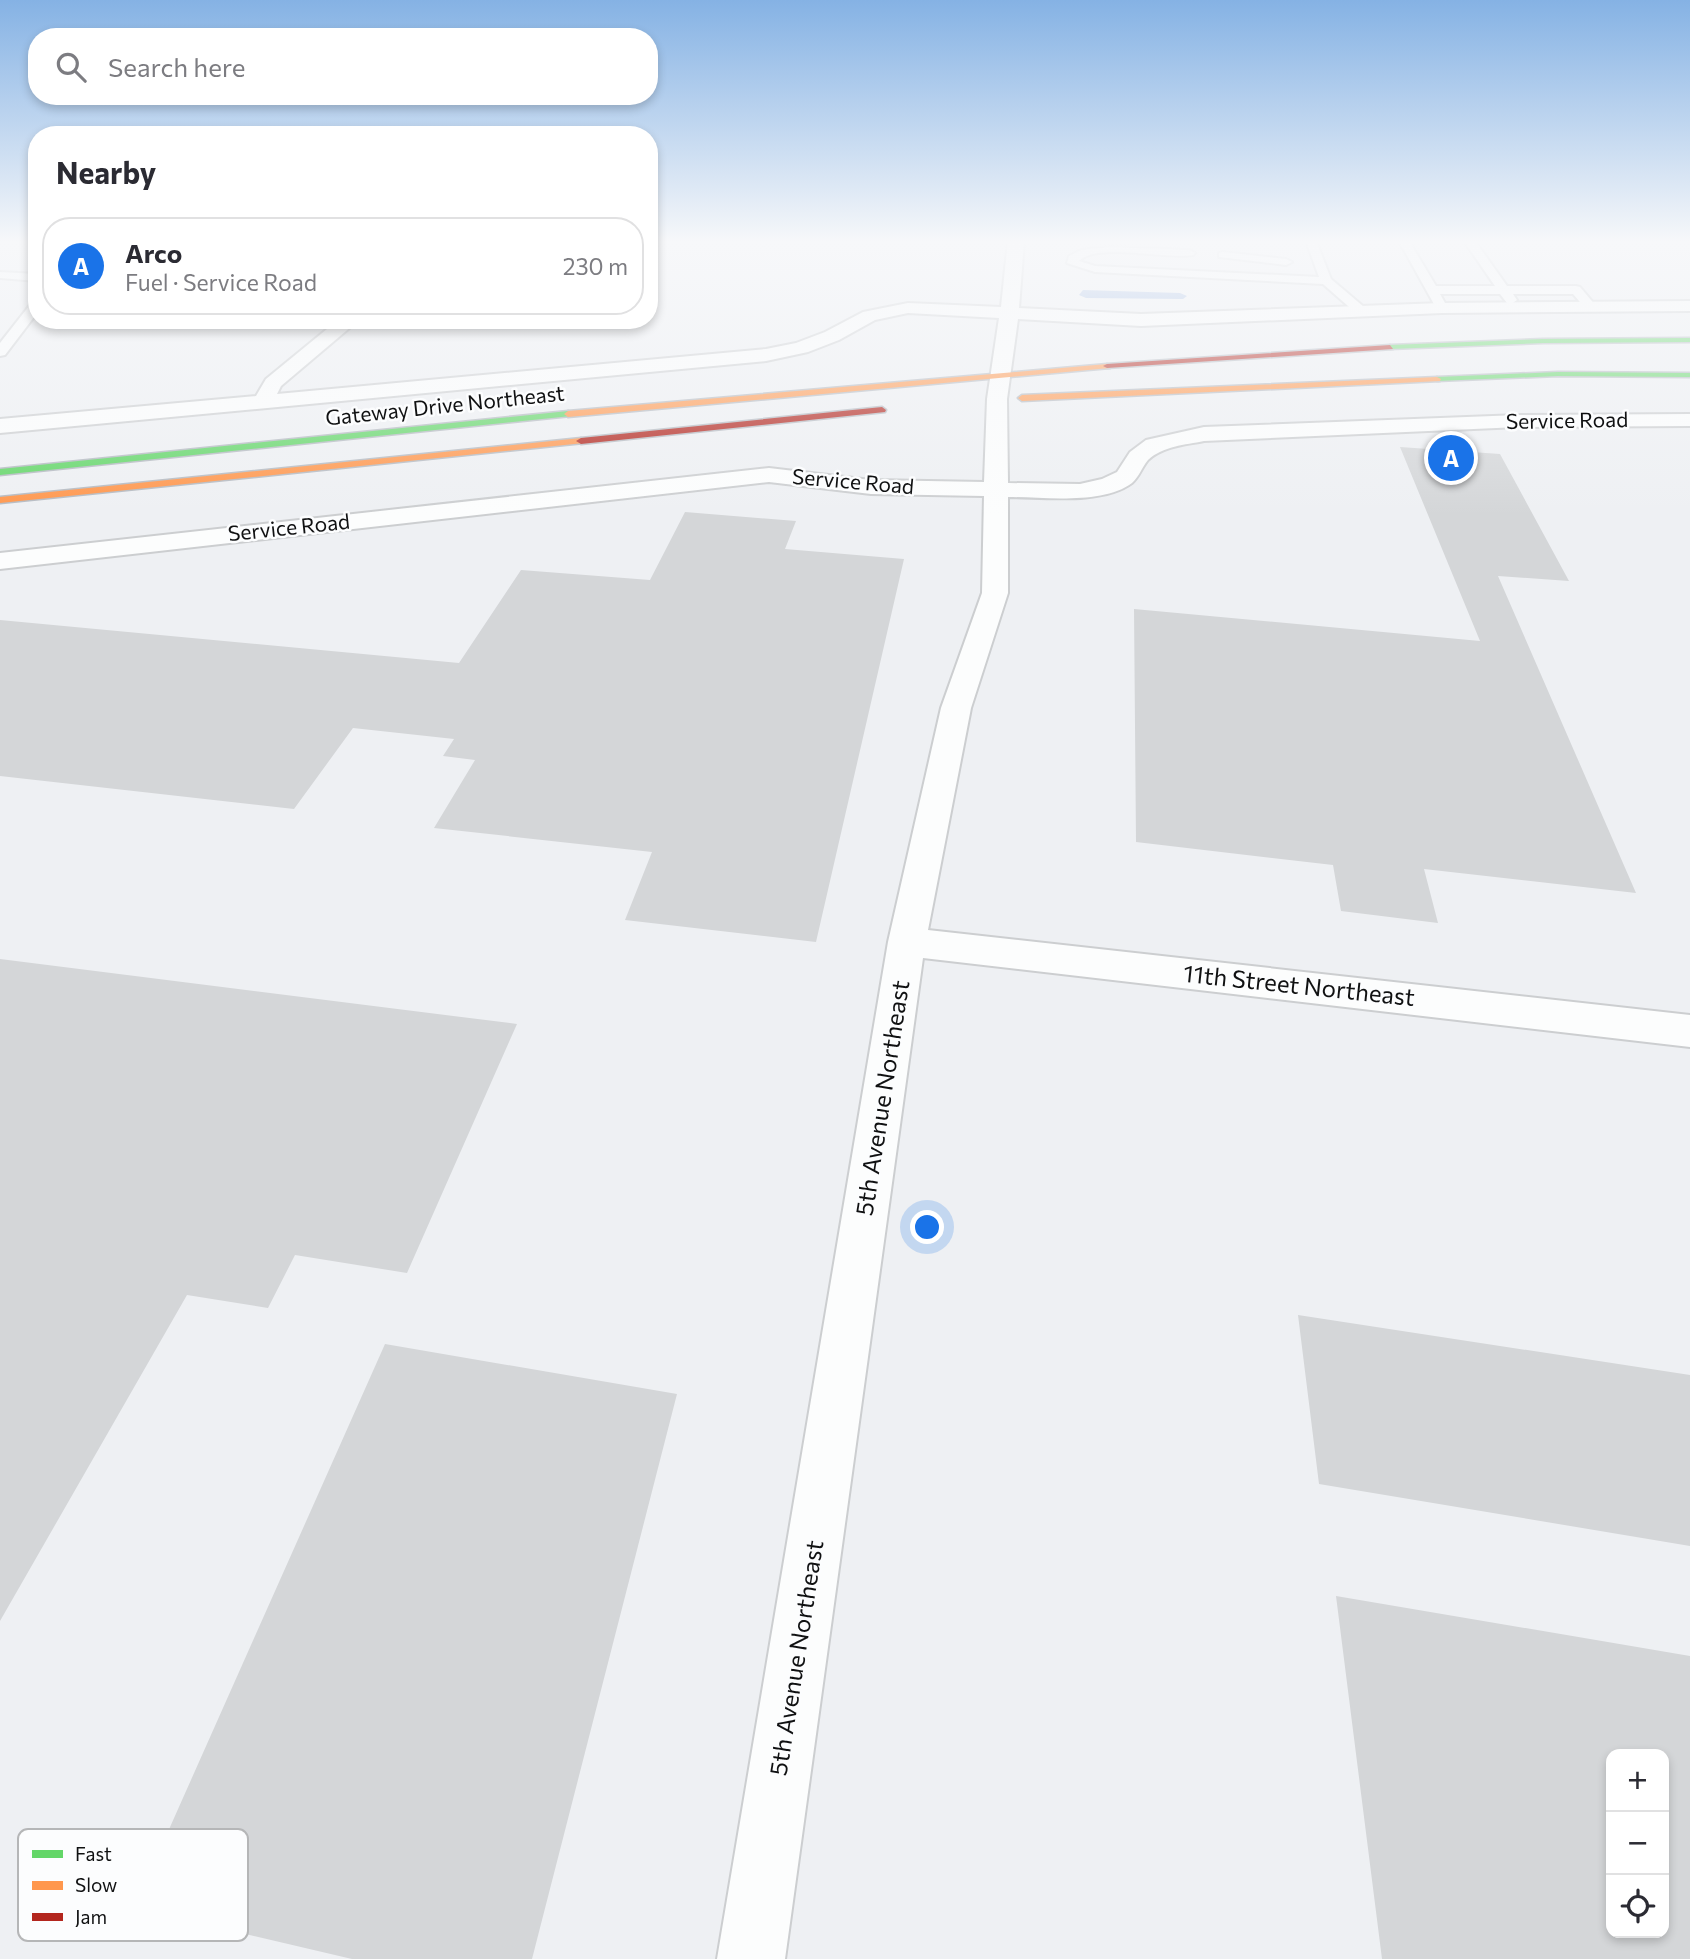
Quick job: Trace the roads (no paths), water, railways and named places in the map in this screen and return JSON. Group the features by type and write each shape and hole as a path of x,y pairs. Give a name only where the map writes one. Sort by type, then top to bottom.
{"highway":[{"name":"Gateway Drive Northeast","path":"994,391 1320,351 1566,340 1690,340"},
{"name":"Gateway Drive Northeast","path":"0,472 800,391 994,391 1531,375 1690,376"},
{"name":"Gateway Drive Northeast","path":"0,500 895,409"}],"street":[{"path":"269,401 265,396 273,383 335,332"},
{"path":"0,426 766,355 801,348 839,332"},
{"name":"5th Avenue Northeast","path":"751,1959 907,942 956,708 995,593 998,490 994,391 1004,332"},
{"name":"Service Road","path":"0,561 769,475 871,487 1071,491 1110,485 1125,477 1138,457 1154,444 1204,434 1505,422 1690,420"},
{"name":"11th Street Northeast","path":"907,942 1690,1031"}],"lane":[{"path":"0,352 15,332"}],"place":[{"name":"Arco","path":"1451,458"}]}
